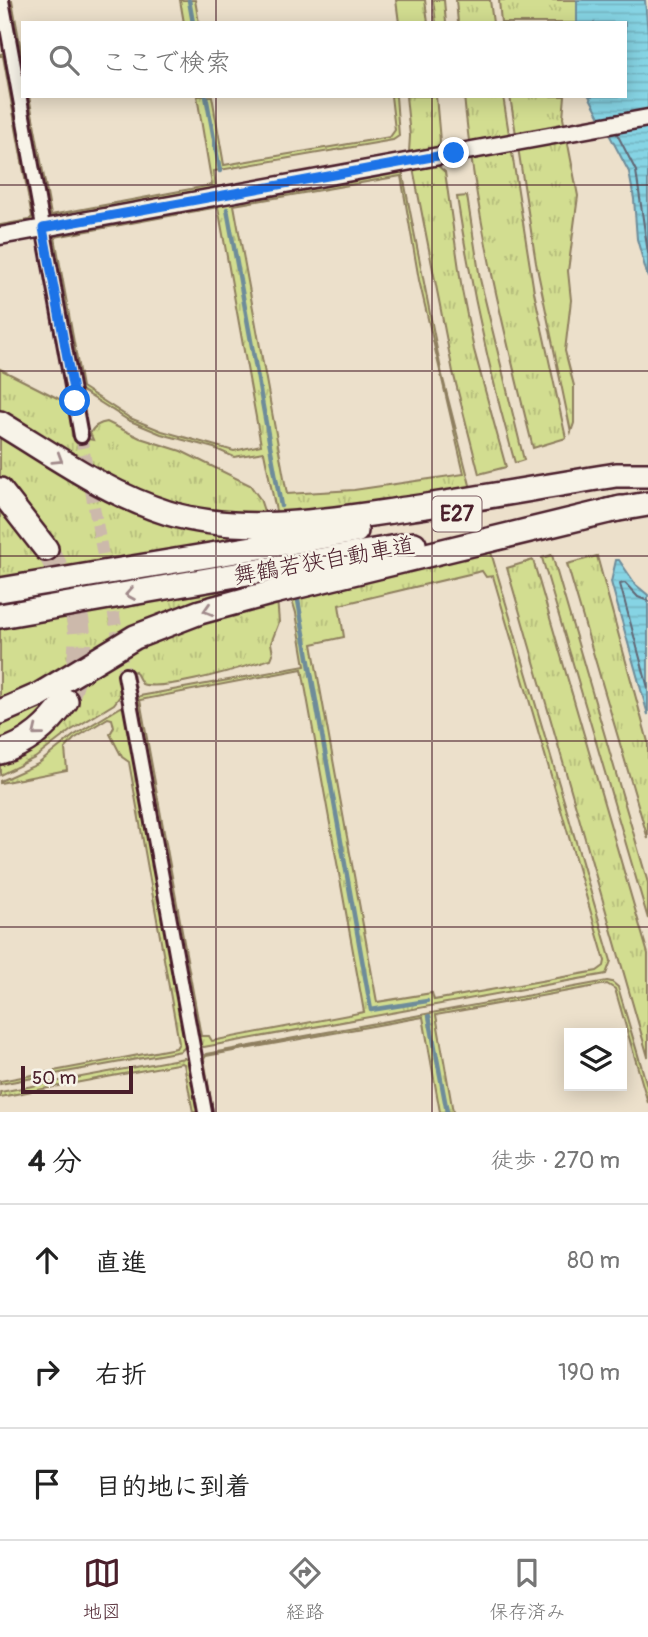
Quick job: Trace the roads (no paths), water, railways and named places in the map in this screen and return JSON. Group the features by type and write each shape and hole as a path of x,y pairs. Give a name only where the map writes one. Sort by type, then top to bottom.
{"highway":[{"path":"0,424 98,483 137,502 190,519 235,524 264,535 383,512 616,475 648,475"},
{"name":"舞鶴若狭自動車道","path":"0,590 264,535 648,482"},
{"path":"0,490 46,549"},
{"path":"0,712 39,695 111,650 154,629 272,580 648,504"},
{"name":"舞鶴若狭自動車道","path":"0,616 272,580"},
{"path":"0,752 38,733 66,701"}],"street":[{"path":"2,0 81,436"},
{"path":"0,236 648,118"},
{"path":"125,675 205,1112"}],"water":[{"path":"577,0 645,0 648,33 648,278 637,239 629,172 590,98 627,98 627,21 577,21"},
{"path":"616,560 619,560 636,585 648,595 648,715 611,582"}],"waterway":[{"path":"189,0 193,21"},
{"path":"206,98 220,171"},
{"path":"227,209 281,506"},
{"path":"297,595 371,1010 427,1001"},
{"path":"429,1016 447,1112"}],"tunnel":[{"path":"81,436 125,675"},
{"path":"46,549 67,587 78,622 78,659 66,701"}]}
